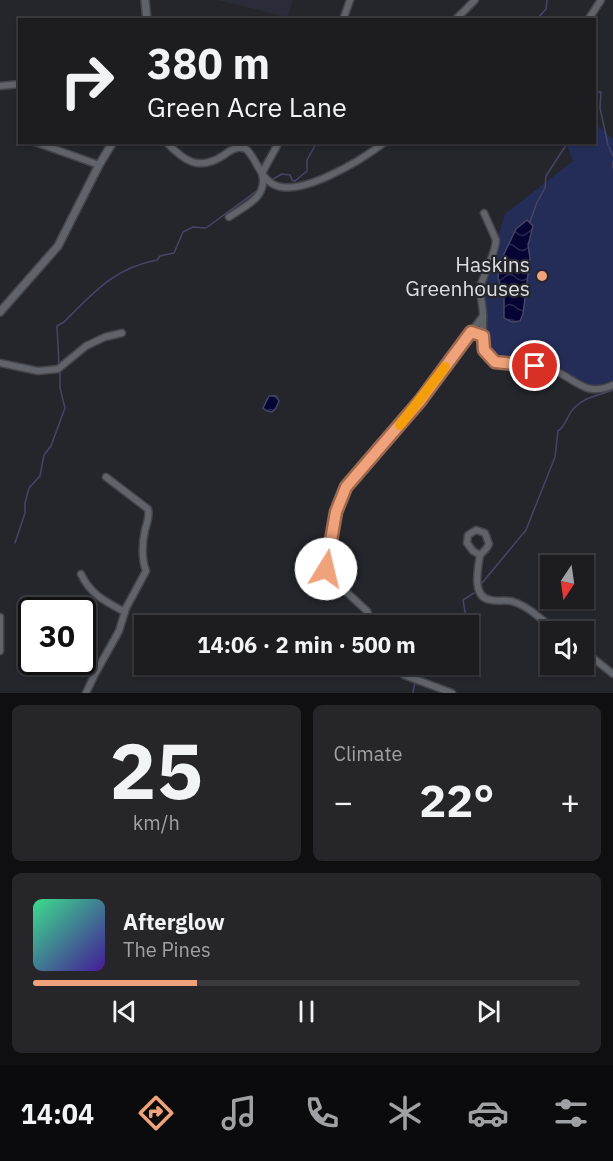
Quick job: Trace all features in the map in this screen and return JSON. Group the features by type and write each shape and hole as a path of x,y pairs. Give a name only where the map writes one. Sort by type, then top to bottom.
{"street":[{"path":"145,0 147,18"},
{"path":"344,18 350,0"},
{"path":"457,18 475,0"},
{"path":"589,18 601,0"},
{"path":"0,86 18,84"},
{"path":"41,144 99,165"},
{"path":"0,312 58,246 112,144"},
{"path":"168,144 180,157 194,163 209,162 234,148 242,147 249,152 262,173 272,183 288,188 306,185 358,161 382,144"},
{"path":"230,217 261,194 264,182 262,173 278,144"},
{"path":"484,213 496,240 481,288 484,350 495,362 550,368 592,391 613,385"},
{"path":"369,615 327,574 336,512 346,487 420,401 483,316"},
{"path":"471,332 483,336"},
{"path":"0,363 38,371 58,369 86,346 105,337 122,333"},
{"path":"86,693 94,674 123,623 125,612 146,571 143,548 148,509 106,477"},
{"path":"480,555 477,586 482,596 488,600 509,600 520,604 542,621"},
{"path":"81,574 87,586 125,612"},
{"path":"0,617 0,651"},
{"path":"594,659 613,674"},
{"path":"404,675 452,693"}],"shaded area":[{"path":"218,0 293,0 287,17"},
{"path":"596,125 613,139 613,385 596,391 550,368 490,359 483,336 481,294 505,214 573,161 566,144 596,144"}],"water":[{"path":"527,220 533,226 528,245 530,258 523,314 520,321 512,322 504,318 504,297 498,278 499,271 503,256 516,229"},
{"path":"269,396 276,396 279,401 272,412 263,408"}],"waterway":[{"path":"538,18 546,9 547,0"},
{"path":"596,92 601,92 600,108 608,145"},
{"path":"273,179 282,174 290,175 295,181 307,171 307,160 316,144"},
{"path":"530,222 545,188 546,176 567,144"},
{"path":"609,147 613,156"},
{"path":"613,162 613,168"},
{"path":"59,365 57,326 105,283 128,269 174,253 183,232 193,227 206,228 258,190"},
{"path":"15,543 25,513 29,488 40,476 44,455 51,446 65,408 60,388 60,373"},
{"path":"482,583 526,530 555,457 558,431 578,404 613,390"},
{"path":"466,615 463,600 474,593"},
{"path":"413,693 415,682"}],"slow traffic":[{"path":"400,425 445,367"}],"place":[{"name":"Haskins Greenhouses","path":"542,276"}],"route":[{"path":"326,569 336,512 346,487 394,434 471,332 483,336 484,350 495,362 535,366"}]}
